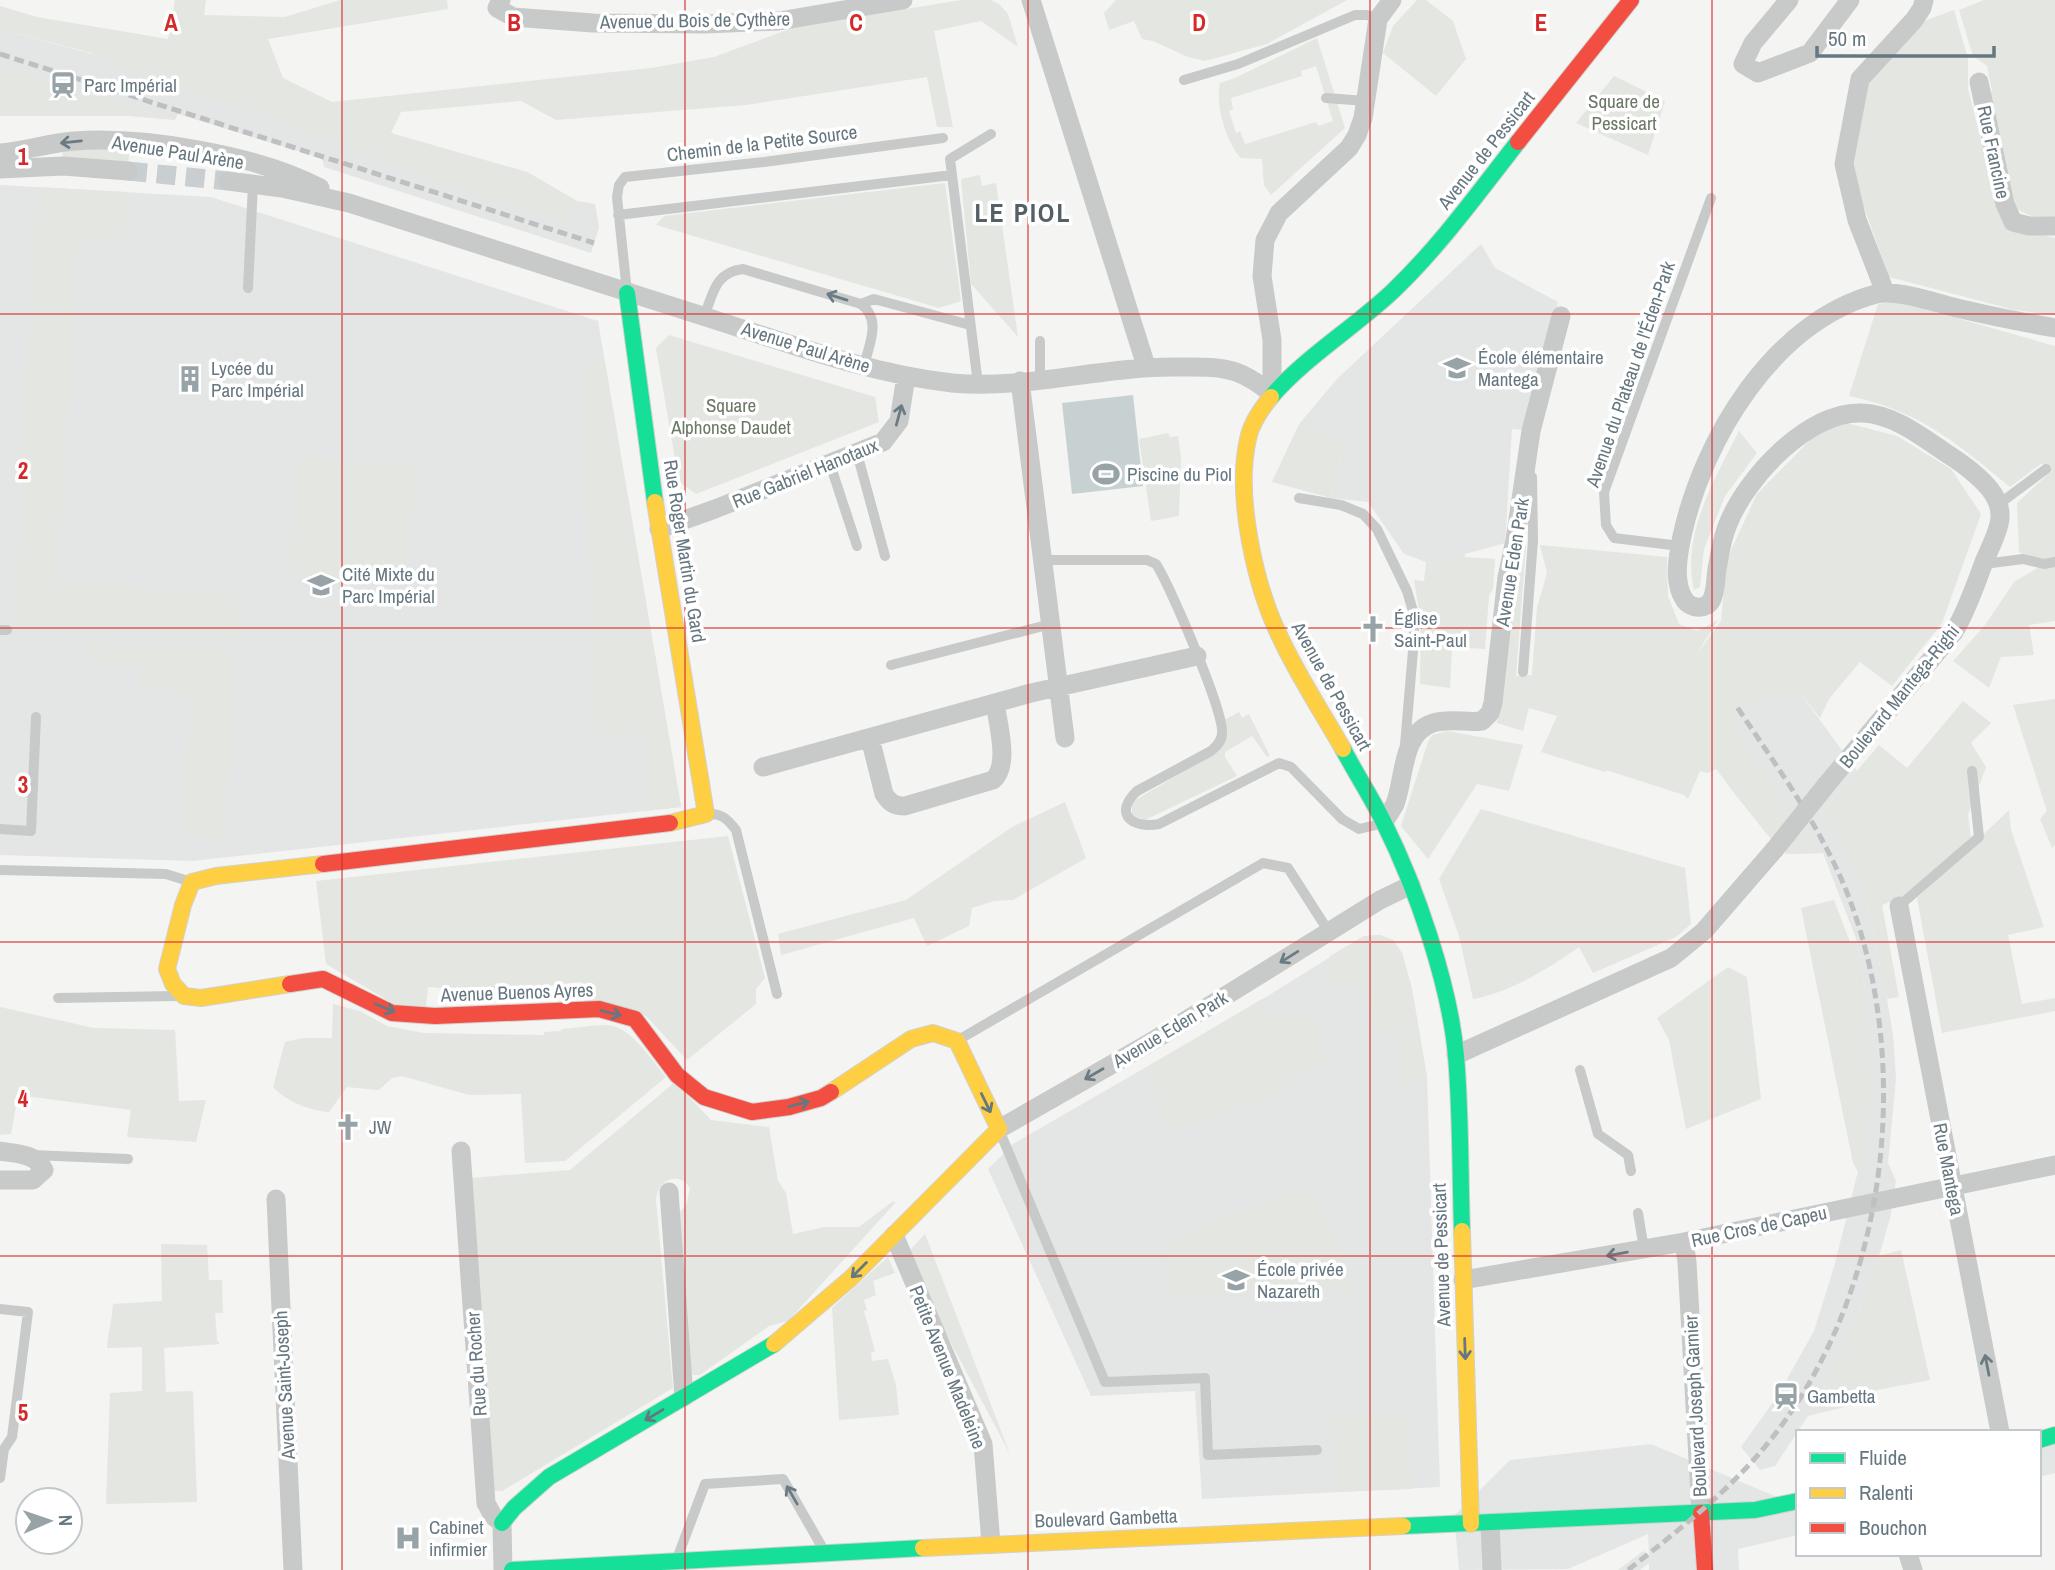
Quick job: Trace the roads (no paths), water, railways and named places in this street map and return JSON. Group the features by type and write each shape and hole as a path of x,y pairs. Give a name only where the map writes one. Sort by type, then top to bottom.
{"street":[{"name":"Avenue du Bois de Cythère","path":"501,0 497,8 513,17 593,23 705,24 779,21 903,0"},
{"path":"1031,0 1146,366"},
{"path":"1272,394 1272,340 1262,276 1265,240 1279,213 1349,148 1357,135 1366,101 1378,19 1392,0"},
{"name":"Avenue de Pessicart","path":"1480,1524 1463,1280 1456,1055 1446,998 1411,885 1384,823 1280,638 1266,606 1256,576 1248,531 1246,453 1248,436 1258,414 1272,394 1355,325 1422,261 1457,221 1630,0"},
{"path":"1789,0 1753,43 1743,64 1758,73 1810,53 1850,0"},
{"path":"1885,292 1857,220 1844,164 1860,79 1914,20 1924,0"},
{"name":"Rue Francine","path":"1979,82 2005,204 2013,222 2029,226 2055,226"},
{"name":"Avenue Paul Arène","path":"0,153 72,141 112,140 152,144 231,157 256,164 312,183 349,203"},
{"name":"Avenue Paul Arène","path":"0,169 63,166 128,171"},
{"name":"Avenue Paul Arène","path":"228,181 253,183 349,203 704,317 864,366 906,376 978,384 1146,366 1199,367 1236,372 1255,381 1272,394"},
{"path":"1999,504 1990,490 1960,462 1903,425 1882,416 1843,413 1828,418 1795,439 1754,481 1728,524 1712,598 1704,607 1689,605 1678,584 1680,546 1690,500 1702,471 1732,416 1761,372 1789,343 1813,325 1857,301 1885,292 2055,328"},
{"name":"Rue Roger Martin du Gard","path":"627,293 659,529 706,814"},
{"name":"Avenue Eden Park","path":"1408,750 1417,733 1431,723 1482,721 1493,703 1507,577 1516,540 1531,431 1561,316"},
{"name":"Rue Gabriel Hanotaux","path":"659,529 883,442 900,421 906,376"},
{"path":"1030,380 1043,560 1065,738"},
{"name":"Boulevard Mantega-Righi","path":"1456,1055 1671,958 1704,931 1947,641 1966,609 1984,565 2000,522 1999,504"},
{"path":"763,767 1059,687 1197,656"},
{"path":"870,738 884,794 896,806 905,806 993,780 999,775 1002,760 995,704"},
{"path":"1384,823 1395,803 1408,750"},
{"path":"184,996 173,984 167,969 183,905 192,883 216,876 680,822 706,814"},
{"name":"Avenue Eden Park","path":"999,1129 1151,1042 1380,900 1411,885"},
{"name":"Rue Mantega","path":"1899,906 2000,1430"},
{"name":"Avenue Buenos Ayres","path":"184,996 201,998 323,979 392,1013 435,1016 599,1009 635,1019 677,1075 704,1097 752,1112 789,1107 821,1098 911,1039 933,1033 957,1041"},
{"path":"502,1523 514,1508 549,1477 777,1342 851,1278 999,1129 957,1041"},
{"path":"0,1151 28,1155 39,1162 44,1170 33,1180 0,1180"},
{"name":"Rue du Rocher","path":"461,1151 486,1503 493,1516 502,1523 503,1570"},
{"name":"Rue Cros de Capeu","path":"1463,1280 1684,1242 2055,1165"},
{"path":"670,1192 684,1397"},
{"name":"Avenue Saint-Joseph","path":"276,1199 293,1570"},
{"name":"Petite Avenue Madeleine","path":"894,1235 983,1444 991,1544"},
{"name":"Boulevard Joseph Garnier","path":"1684,1242 1705,1570"},
{"name":"Boulevard Gambetta","path":"512,1570 991,1544 1701,1513 1755,1510 1796,1501"},
{"path":"1480,1524 1492,1570"},
{"path":"903,1549 905,1570"}],"lane":[{"path":"1184,80 1238,64 1355,15 1378,19"},
{"path":"1326,97 1366,101"},
{"path":"978,384 950,159 991,134"},
{"name":"Chemin de la Petite Source","path":"627,293 618,215 618,185 625,177 943,138"},
{"path":"618,215 952,175"},
{"path":"248,288 253,183"},
{"name":"Avenue du Plateau de l'Éden-Park","path":"1680,546 1614,538 1606,525 1604,492 1712,198"},
{"path":"704,317 718,281 726,272 743,269 861,304 869,310 874,324 864,366"},
{"path":"861,304 874,299 970,325"},
{"path":"1030,380 1040,341"},
{"path":"1523,672 1533,540 1531,431"},
{"path":"857,453 885,556"},
{"path":"830,464 857,546"},
{"path":"1999,504 2046,469"},
{"path":"1299,498 1341,505 1363,514 1377,529 1407,592 1413,611 1414,639 1405,727 1405,744 1408,750"},
{"path":"1984,565 2023,559 2044,564 2055,562"},
{"path":"1043,560 1147,560 1156,564 1219,712 1222,737 1211,751 1137,791 1129,799 1126,808 1133,823 1141,826 1159,824 1279,764 1291,767 1342,819 1359,829 1384,823"},
{"path":"891,665 1051,624"},
{"path":"0,829 31,831 36,717"},
{"path":"1899,906 1979,837 1972,771"},
{"path":"706,814 717,814 727,819 736,830 777,994"},
{"path":"957,1041 1263,863 1289,868 1329,932"},
{"path":"0,870 166,874 192,883"},
{"path":"58,998 184,996"},
{"path":"1580,1070 1598,1134 1628,1155 1631,1171"},
{"path":"999,1129 1105,1382 1205,1378 1208,1455 1317,1450"},
{"path":"28,1155 128,1159"},
{"path":"1638,1213 1644,1249"},
{"path":"0,1309 28,1312 12,1437 4,1449 0,1478"},
{"path":"676,1562 705,1484 783,1479 826,1554"}],"tunnel":[{"path":"128,171 228,181"}],"railway":[{"path":"0,54 594,243"},
{"path":"1628,1570 1740,1475 1772,1438 1811,1379 1842,1315 1865,1246 1878,1174 1883,1101 1880,1028 1867,957 1846,890 1835,865 1795,794 1735,704"}],"place":[{"name":"Parc Impérial","path":"63,85"},
{"name":"École élémentaire Mantega","path":"1457,368"},
{"name":"Lycée du Parc Impérial","path":"190,379"},
{"name":"Piscine du Piol","path":"1106,474"},
{"name":"Cité Mixte du Parc Impérial","path":"321,585"},
{"name":"Église Saint-Paul","path":"1373,629"},
{"name":"JW","path":"348,1127"},
{"name":"École privée Nazareth","path":"1236,1280"},
{"name":"Gambetta","path":"1786,1396"},
{"name":"Cabinet infirmier","path":"408,1538"}],"district":[{"name":"LE PIOL","path":"1023,213"}],"park label":[{"name":"Square de Pessicart","path":"1624,112"},
{"name":"Square Alphonse Daudet","path":"731,416"}]}
